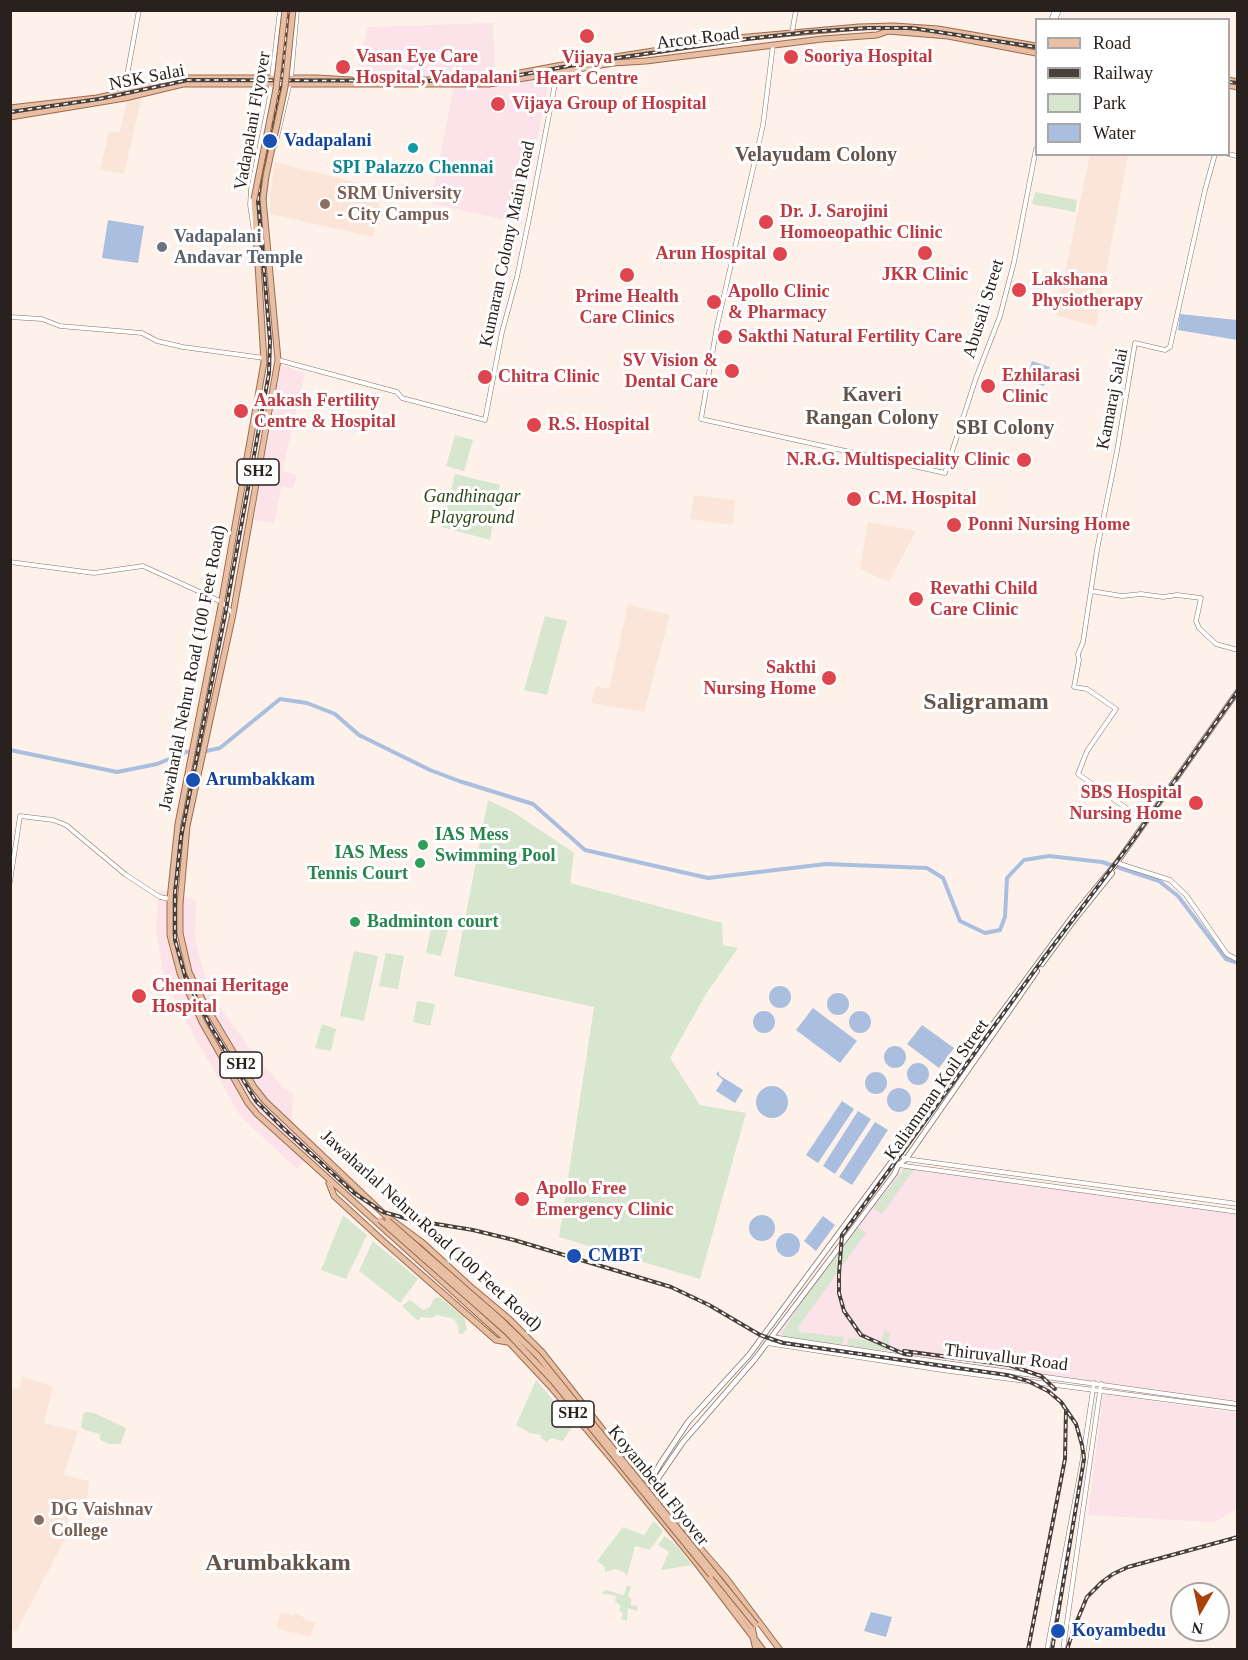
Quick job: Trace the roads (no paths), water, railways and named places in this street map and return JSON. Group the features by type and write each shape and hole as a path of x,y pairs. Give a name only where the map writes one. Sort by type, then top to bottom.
{"main road":[{"name":"Vadapalani Flyover","path":"255,236 255,187 276,89 285,10"},
{"name":"Vadapalani Flyover","path":"266,236 263,199 285,87 295,10"},
{"name":"Arcot Road","path":"406,82 483,80 668,48 824,30 912,27 958,32 1035,46"},
{"path":"824,30 826,39"},
{"name":"Arcot Road","path":"291,81 489,84 613,63 877,35 895,30 948,36 1035,53"},
{"name":"NSK Salai","path":"14,116 183,84 291,81"},
{"name":"Arcot Road","path":"291,81 368,82"},
{"path":"14,116 13,108 125,95"},
{"name":"Jawaharlal Nehru Road (100 Feet Road)","path":"255,236 264,358 222,602 178,824 170,899 170,935 180,973 202,1022 248,1103 275,1132 454,1290 509,1342 564,1402 763,1650"},
{"name":"Jawaharlal Nehru Road (100 Feet Road)","path":"266,236 279,360 233,614 187,826 180,904 180,933 189,972 204,1003 254,1088 265,1101 385,1215 423,1243 509,1319 542,1352 652,1494 694,1539 780,1650"},
{"path":"247,464 259,466"},
{"name":"Kaliamman Koil Street","path":"1118,865 1238,691"},
{"name":"Kaliamman Koil Street","path":"647,1487 688,1422 748,1355 1089,899 1118,865 1238,696"},
{"path":"189,767 201,769"},
{"name":"Kaliamman Koil Street","path":"652,1494 659,1477 683,1442 755,1359 895,1173 898,1165 906,1159 1089,899"},
{"path":"307,1161 318,1149"},
{"path":"328,1180 334,1196 382,1240 496,1340 509,1342"},
{"name":"Koyambedu Flyover","path":"385,1215 388,1221 538,1356 754,1625 756,1650"},
{"name":"Koyambedu Flyover","path":"371,1218 380,1220 508,1333 554,1381 754,1625 766,1629"},
{"path":"454,1290 463,1279"},
{"path":"498,1332 509,1319"},
{"path":"564,1402 575,1394"},
{"path":"635,1472 654,1475"},
{"path":"682,1547 694,1539"}],"street":[{"path":"125,95 139,10"},
{"name":"Jawaharlal Nehru Road (100 Feet Road)","path":"255,236 250,205 251,189 269,102 279,10"},
{"name":"Jawaharlal Nehru Road (100 Feet Road)","path":"266,236 265,200 269,171 291,81 295,10"},
{"path":"792,32 796,10"},
{"path":"277,33 295,35"},
{"name":"Abusali Street","path":"773,45 763,125 717,326 701,419 945,473 969,399 1000,316 1014,262 1035,154"},
{"name":"Kumaran Colony Main Road","path":"279,360 397,392 402,398 485,420 502,332 517,278 557,73"},
{"path":"269,102 285,105"},
{"name":"Kamaraj Salai","path":"1146,822 1078,774 1087,751 1116,709 1086,689 1074,687 1078,654 1083,642 1135,343 1165,350 1170,347 1214,156"},
{"path":"10,317 42,319 60,326 142,333 157,341 183,347 264,358"},
{"path":"10,562 94,573 143,566 222,602 233,614"},
{"path":"1092,591 1122,596 1141,594 1201,598 1196,621 1199,628 1216,644 1238,650"},
{"path":"10,882 20,816 52,820 66,825 126,876 160,897 170,899"},
{"path":"1118,865 1170,880 1186,895 1227,954 1238,960"},
{"path":"1238,1204 897,1156 898,1165 1238,1212"},
{"name":"Thiruvallur Road","path":"772,1337 1238,1404"},
{"path":"767,1343 942,1370 1238,1409"},
{"path":"1047,1650 1094,1383"},
{"path":"1063,1650 1101,1384"}],"water":[{"path":"108,220 144,226 138,263 102,258"},
{"path":"1180,314 1237,320 1237,340 1178,330"},
{"path":"1032,361 1050,367 1044,386 1026,380"},
{"path":"780,986 788,989 791,997 788,1005 780,1008 772,1005 769,997 772,989"},
{"path":"834,993 842,993 849,1000 849,1008 842,1015 834,1015 827,1008 827,1000"},
{"path":"813,1008 857,1041 840,1063 796,1030"},
{"path":"764,1011 772,1014 775,1022 772,1030 764,1033 756,1030 753,1022 756,1014"},
{"path":"856,1011 864,1011 871,1018 871,1026 864,1033 856,1033 849,1026 849,1018"},
{"path":"922,1025 954,1048 939,1068 907,1044"},
{"path":"895,1046 903,1049 906,1057 903,1065 895,1068 887,1065 884,1057 887,1049"},
{"path":"914,1063 922,1063 929,1070 929,1078 922,1085 914,1085 907,1078 907,1070"},
{"path":"719,1071 719,1075 743,1090 735,1103 716,1091 723,1080 716,1074"},
{"path":"876,1072 884,1075 887,1083 884,1091 876,1094 868,1091 865,1083 868,1075"},
{"path":"772,1086 783,1091 788,1102 783,1113 772,1118 761,1113 756,1102 761,1091"},
{"path":"899,1088 904,1089 910,1095 910,1105 904,1111 899,1112 894,1111 888,1105 887,1100 888,1095 894,1089"},
{"path":"842,1101 854,1109 818,1163 806,1155"},
{"path":"858,1111 871,1119 835,1174 823,1166"},
{"path":"875,1122 888,1130 852,1185 839,1177"},
{"path":"762,1215 771,1219 775,1228 771,1237 762,1241 753,1237 749,1228 753,1219"},
{"path":"823,1216 835,1225 816,1251 804,1241"},
{"path":"788,1233 797,1236 800,1245 797,1254 788,1257 779,1254 776,1245 779,1236"},
{"path":"871,1612 892,1617 886,1637 864,1631"}],"waterway":[{"path":"10,750 117,772 157,764 186,752 220,748 280,699 307,703 335,714 359,735 430,770 533,804 585,850 708,878 826,864 927,868 943,878 960,921 985,933 1000,930 1005,917 1007,878 1024,860 1049,856 1102,862 1159,881 1178,896 1226,959 1238,963"}],"railway":[{"path":"288,10 283,72 261,175 258,200 270,341 269,373 225,615 181,837 175,893 175,940 185,976 211,1027 256,1101 354,1193 383,1212 514,1240 671,1287 709,1305 760,1335 783,1343 1007,1375 1028,1381 1048,1391 1061,1402 1076,1424 1084,1459 1052,1650"},
{"path":"10,112 99,99 188,80 487,81 596,61 747,39 867,28 912,28 1035,47"},
{"path":"1230,82 1238,83"},
{"path":"911,1355 861,1335 844,1311 839,1293 842,1235 1043,959 1133,840 1238,691"},
{"path":"904,1351 1009,1365 1041,1376 1055,1389"},
{"path":"1028,1650 1065,1459 1066,1410"},
{"path":"1067,1650 1087,1597 1113,1574 1128,1567 1238,1537"}],"place":[{"name":"Vijaya Heart Centre","path":"587,36"},
{"name":"Sooriya Hospital","path":"791,57"},
{"name":"Vasan Eye Care Hospital, Vadapalani","path":"343,67"},
{"name":"Vijaya Group of Hospital","path":"498,104"},
{"name":"Vadapalani","path":"270,141"},
{"name":"SPI Palazzo Chennai","path":"413,148"},
{"name":"SRM University - City Campus","path":"325,204"},
{"name":"Dr. J. Sarojini Homoeopathic Clinic","path":"766,222"},
{"name":"Vadapalani Andavar Temple","path":"162,247"},
{"name":"JKR Clinic","path":"925,253"},
{"name":"Arun Hospital","path":"780,254"},
{"name":"Prime Health Care Clinics","path":"627,275"},
{"name":"Lakshana Physiotherapy","path":"1019,290"},
{"name":"Apollo Clinic & Pharmacy","path":"714,302"},
{"name":"Sakthi Natural Fertility Care","path":"725,337"},
{"name":"SV Vision & Dental Care","path":"732,371"},
{"name":"Chitra Clinic","path":"485,377"},
{"name":"Ezhilarasi Clinic","path":"988,386"},
{"name":"Aakash Fertility Centre & Hospital","path":"241,411"},
{"name":"R.S. Hospital","path":"534,425"},
{"name":"N.R.G. Multispeciality Clinic","path":"1024,460"},
{"name":"C.M. Hospital","path":"854,499"},
{"name":"Ponni Nursing Home","path":"954,525"},
{"name":"Revathi Child Care Clinic","path":"916,599"},
{"name":"Sakthi Nursing Home","path":"829,678"},
{"name":"Arumbakkam","path":"193,780"},
{"name":"SBS Hospital Nursing Home","path":"1196,803"},
{"name":"IAS Mess Swimming Pool","path":"423,845"},
{"name":"IAS Mess Tennis Court","path":"420,863"},
{"name":"Badminton court","path":"355,922"},
{"name":"Chennai Heritage Hospital","path":"139,996"},
{"name":"Apollo Free Emergency Clinic","path":"522,1199"},
{"name":"CMBT","path":"574,1256"},
{"name":"DG Vaishnav College","path":"39,1520"},
{"name":"Koyambedu","path":"1058,1631"}],"district":[{"name":"Velayudam Colony","path":"816,156"},
{"name":"Kaveri Rangan Colony","path":"872,408"},
{"name":"SBI Colony","path":"1005,429"},
{"name":"Saligramam","path":"986,703"},
{"name":"Arumbakkam","path":"278,1564"}],"park label":[{"name":"Gandhinagar Playground","path":"472,507"}]}
